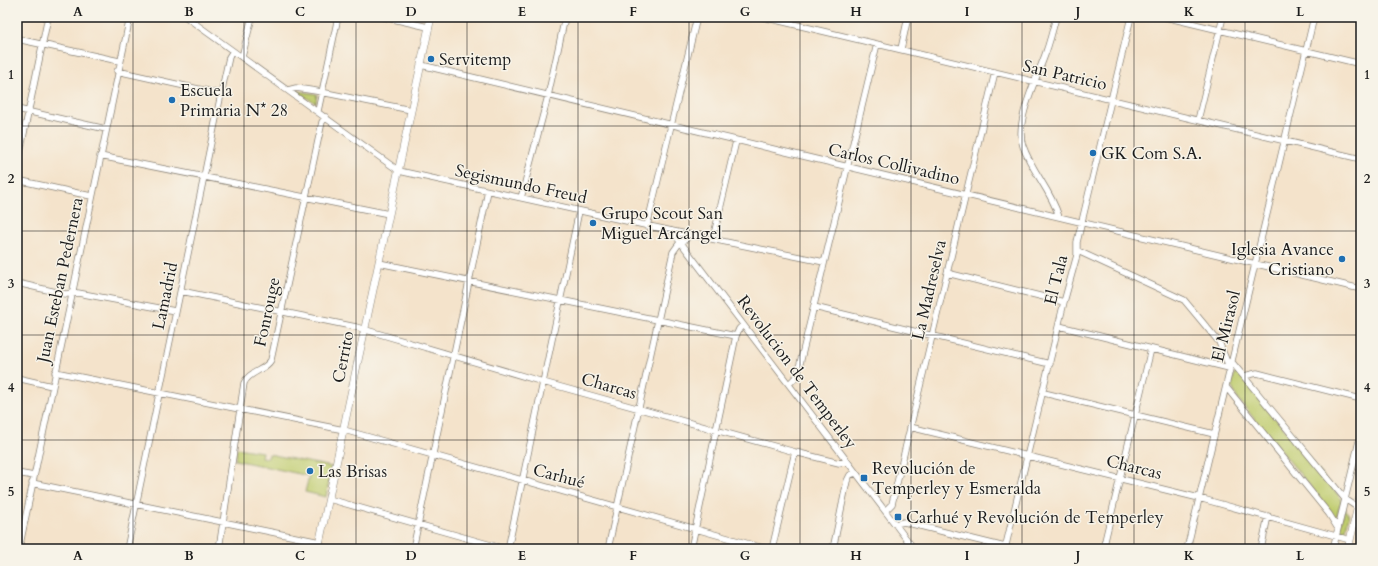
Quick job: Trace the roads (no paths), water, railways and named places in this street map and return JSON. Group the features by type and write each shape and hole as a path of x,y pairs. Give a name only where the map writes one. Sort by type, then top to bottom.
{"main road":[{"name":"Cerrito","path":"319,545 431,17"},
{"path":"1348,549 1361,493"}],"street":[{"path":"17,167 48,17"},
{"name":"Juan Esteban Pedernera","path":"19,549 52,386 73,293 119,61 130,17"},
{"path":"186,17 399,171"},
{"path":"242,57 252,17"},
{"path":"318,111 321,91 338,17"},
{"path":"384,17 428,27"},
{"path":"521,198 548,96 565,17"},
{"path":"647,226 697,17"},
{"name":"San Patricio","path":"763,17 775,18 995,72 1033,83 1112,100 1361,159"},
{"path":"901,49 908,17"},
{"path":"1056,17 1046,52 1033,83 1023,115 1022,142 1035,171 1052,197 1059,217"},
{"name":"El Tala","path":"1005,548 1044,393 1060,326 1064,302 1078,251 1078,242 1131,17"},
{"path":"1165,17 1361,64"},
{"path":"1198,120 1223,17"},
{"name":"El Mirasol","path":"1187,549 1314,17"},
{"path":"17,39 119,61"},
{"path":"789,384 797,376 846,167 877,44"},
{"name":"Lamadrid","path":"127,549 221,94 229,57 233,51"},
{"name":"Carlos Collivadino","path":"421,65 670,126 1361,289"},
{"path":"117,71 221,94"},
{"name":"La Madreselva","path":"885,511 892,504 995,72"},
{"path":"288,90 296,88 321,91 411,110"},
{"path":"17,109 106,129"},
{"name":"Fonrouge","path":"219,549 222,522 246,379 269,364 271,360 322,122 326,118"},
{"path":"713,239 736,141"},
{"path":"100,156 389,214"},
{"name":"Segismundo Freud","path":"399,171 647,226 824,262"},
{"path":"17,180 92,196"},
{"path":"413,549 488,191"},
{"path":"329,498 507,549 523,481 579,211"},
{"name":"Revolucion de Temperley","path":"672,231 914,549"},
{"path":"608,549 673,252 691,235"},
{"path":"1078,251 1184,300 1219,342 1229,368"},
{"path":"379,263 736,336"},
{"path":"947,273 1064,302"},
{"path":"17,283 65,294 73,293 175,311"},
{"name":"Charcas","path":"181,291 364,330 716,431 839,463 847,461"},
{"path":"814,307 932,337 1050,364"},
{"path":"690,549 736,336 739,329 743,325"},
{"path":"1060,326 1229,368"},
{"path":"1103,549 1151,349"},
{"path":"1231,361 1345,499 1358,507"},
{"name":"Carhué","path":"55,372 344,430 767,549"},
{"path":"1244,376 1257,373 1361,399"},
{"path":"17,378 52,386"},
{"path":"1226,387 1329,514 1337,527"},
{"path":"1044,393 1134,416 1214,434"},
{"name":"Charcas","path":"910,427 1200,498 1350,540"},
{"path":"1333,549 1337,527 1361,433"},
{"path":"772,549 795,452"},
{"path":"833,549 847,481 850,475 856,472"},
{"path":"17,473 34,476"},
{"path":"32,483 222,522 319,545"},
{"path":"1261,549 1268,516"},
{"path":"895,524 904,522 1013,549"}],"place":[{"name":"Servitemp","path":"431,59"},
{"name":"Escuela Primaria N* 28","path":"172,100"},
{"name":"GK Com S.A.","path":"1093,153"},
{"name":"Grupo Scout San Miguel Arcángel","path":"593,223"},
{"name":"Iglesia Avance Cristiano","path":"1342,259"},
{"name":"Las Brisas","path":"310,471"},
{"name":"Revolución de Temperley y Esmeralda","path":"864,478"},
{"name":"Carhué y Revolución de Temperley","path":"898,517"}]}
